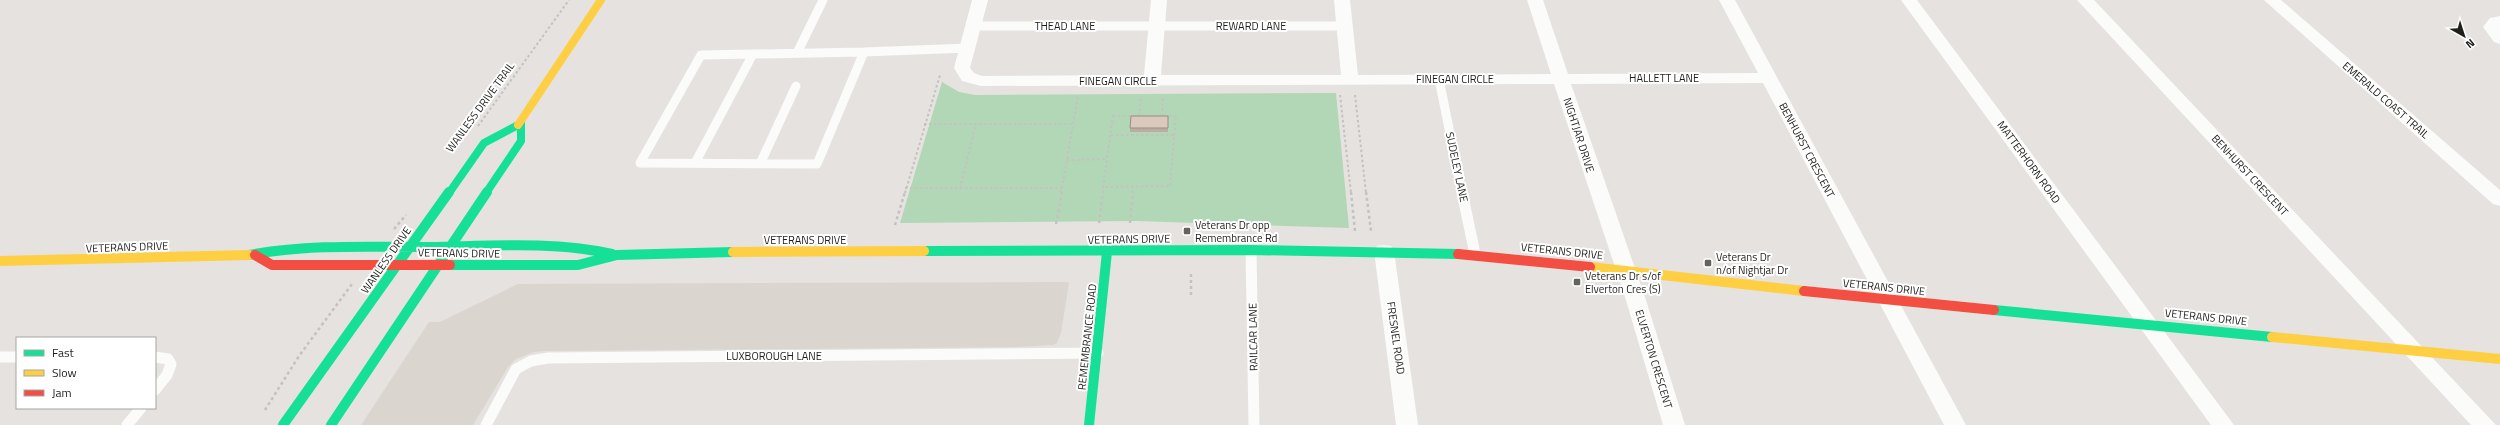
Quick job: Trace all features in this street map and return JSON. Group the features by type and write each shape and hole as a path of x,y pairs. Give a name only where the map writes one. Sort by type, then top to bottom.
{"street":[{"name":"WANLESS DRIVE","path":"283,425 484,143 521,123 601,0"},
{"name":"FINEGAN CIRCLE","path":"980,0 962,68 968,77 981,81 1147,87 1352,86 1439,79 1561,79"},
{"path":"1147,87 1159,0"},
{"path":"1342,0 1352,86"},
{"name":"NIGHTJAR DRIVE","path":"1535,0 1626,270"},
{"name":"BENHURST CRESCENT","path":"1727,0 1888,300"},
{"name":"MATTERHORN ROAD","path":"1910,0 2223,425"},
{"name":"BENHURST CRESCENT","path":"2085,0 2485,425"},
{"name":"EMERALD COAST TRAIL","path":"2272,0 2500,200"},
{"path":"2500,21 2496,21 2491,27 2500,39"},
{"name":"HALLETT LANE","path":"1561,79 1768,78"},
{"path":"331,425 522,142 521,123"},
{"name":"VETERANS DRIVE","path":"0,261 255,255 287,248 585,248 617,255"},
{"name":"VETERANS DRIVE","path":"255,255 272,265 578,265 617,255 780,251 1107,252 1251,250 1384,251 1475,254 1888,300 2148,323 2500,359"},
{"name":"FRESNEL ROAD","path":"1384,251 1407,425"},
{"name":"REMEMBRANCE ROAD","path":"1089,425 1098,353 1107,252"},
{"name":"ELVERTON CRESCENT","path":"1626,270 1674,425"},
{"path":"1888,300 1955,425"}],"lane":[{"path":"797,53 823,0"},
{"name":"THEAD LANE","path":"974,26 1156,26"},
{"name":"REWARD LANE","path":"1156,26 1345,26"},
{"path":"864,52 817,164 640,163 701,55 864,52 968,48"},
{"path":"695,164 753,54"},
{"name":"SUDELEY LANE","path":"1439,79 1475,254"},
{"path":"760,164 796,86"},
{"name":"RAILCAR LANE","path":"1251,250 1254,425"},
{"name":"LUXBOROUGH LANE","path":"486,425 516,369 531,361 548,358 1098,353"},
{"path":"0,357 16,357"},
{"path":"156,357 168,359 171,364 167,375 156,389"},
{"path":"127,425 140,409"}],"path":[{"name":"WANLESS DRIVE TRAIL","path":"477,126 569,0"},
{"path":"895,225 924,124 940,75"},
{"path":"1352,86 1371,232"},
{"path":"1139,116 1147,87"},
{"path":"1340,92 1355,231"},
{"path":"1056,224 1078,93"},
{"path":"1162,116 1163,93"},
{"path":"1099,223 1113,116 1176,116 1170,186 1104,187"},
{"path":"924,124 1073,124"},
{"path":"960,188 976,124"},
{"path":"1110,135 1174,135"},
{"path":"1067,160 1107,159"},
{"path":"1130,223 1133,186"},
{"path":"905,188 1062,188"},
{"path":"401,220 411,210"},
{"path":"1191,274 1191,298"},
{"path":"265,411 299,356 345,293"}],"shaded area":[{"path":"1069,283 1061,333 1057,343 1053,345 1017,347 534,352 516,359 508,367 473,425 361,425 429,322 440,322 518,284"}],"green space":[{"path":"942,82 959,92 975,95 1336,93 1349,228 1136,221 900,223"}],"building":[{"path":"1131,116 1168,116 1168,128 1130,128"}],"traffic: fast":[{"path":"331,425 521,141 521,123"},
{"path":"283,425 484,143 518,125"},
{"path":"249,255 287,248 495,246 585,248 612,254"},
{"path":"924,251 1251,250 1458,254"},
{"path":"450,265 578,265 617,255 733,252"},
{"path":"1089,425 1107,252"},
{"path":"1994,310 2272,337"}],"traffic: slow":[{"path":"518,125 601,0"},
{"path":"733,252 924,251"},
{"path":"0,261 249,255"},
{"path":"1590,267 1804,291"},
{"path":"2272,337 2500,359"}],"traffic: jam":[{"path":"1458,254 1590,267"},
{"path":"255,255 272,265 450,265"},
{"path":"1804,291 1994,310"}],"place":[{"name":"Veterans Dr opp Remembrance Rd","path":"1187,231"},
{"name":"Veterans Dr n/of Nightjar Dr","path":"1708,263"},
{"name":"Veterans Dr s/of Elverton Cres (S)","path":"1577,282"}]}
